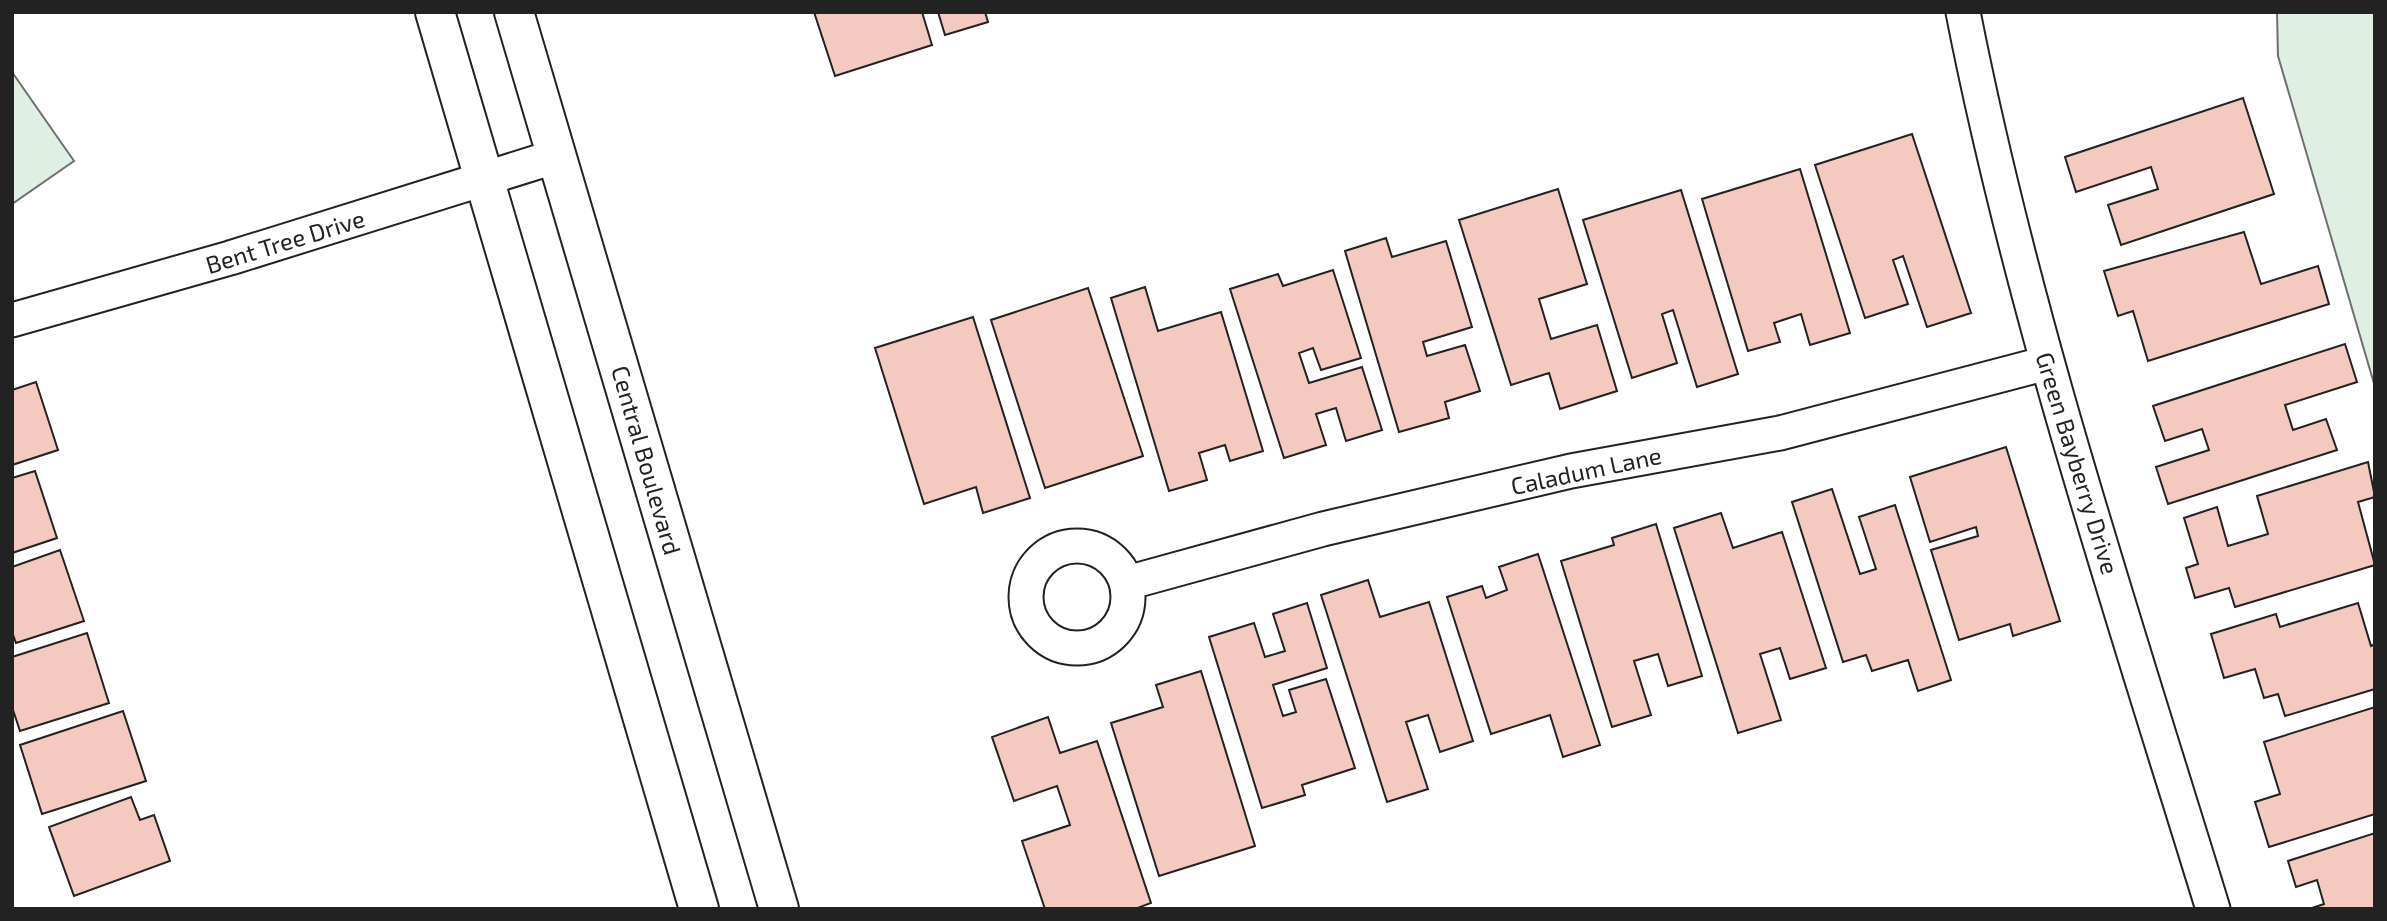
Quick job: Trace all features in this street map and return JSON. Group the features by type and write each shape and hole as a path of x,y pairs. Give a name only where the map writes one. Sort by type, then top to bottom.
{"street":[{"path":"435,12 699,909"},
{"name":"Central Boulevard","path":"514,12 779,909"},
{"name":"Green Bayberry Drive","path":"1964,12 1986,130 2047,363 2213,909"},
{"name":"Bent Tree Drive","path":"12,320 230,258 557,156"},
{"name":"Caladum Lane","path":"1127,583 1336,526 1571,471 1780,433 2047,363"}],"green space":[{"path":"2277,12 2375,12 2375,387 2278,56"},
{"path":"12,72 74,161 12,204"}],"building":[{"path":"814,12 922,12 932,45 835,76"},
{"path":"938,12 985,12 988,22 945,35"},
{"path":"2243,98 2274,194 2121,245 2108,205 2158,189 2151,167 2076,192 2065,157"},
{"path":"1912,134 1971,313 1927,327 1903,256 1893,260 1908,304 1865,318 1815,165"},
{"path":"1800,169 1850,333 1810,345 1801,314 1774,323 1780,342 1748,351 1702,199"},
{"path":"1558,189 1587,284 1539,299 1551,339 1597,325 1617,391 1560,409 1549,373 1511,385 1459,220"},
{"path":"1681,190 1738,374 1697,387 1673,310 1662,314 1677,363 1632,378 1583,220"},
{"path":"2244,232 2261,284 2318,266 2329,304 2148,361 2133,311 2118,316 2104,271"},
{"path":"1386,238 1392,257 1446,241 1472,327 1423,342 1427,356 1465,345 1480,391 1445,402 1449,418 1399,432 1345,251"},
{"path":"1333,270 1361,358 1321,370 1313,348 1299,353 1309,383 1362,367 1382,430 1346,441 1336,408 1316,414 1326,445 1284,458 1230,289 1278,274 1283,286"},
{"path":"1145,287 1158,331 1221,312 1263,451 1230,461 1225,445 1199,453 1207,480 1169,491 1111,298"},
{"path":"1088,288 1143,456 1045,488 991,320"},
{"path":"973,317 1030,498 983,513 976,487 924,504 875,348"},
{"path":"2345,344 2357,382 2285,405 2293,430 2326,419 2337,450 2168,504 2156,467 2209,450 2202,429 2165,441 2153,406"},
{"path":"36,382 58,450 12,465 12,390"},
{"path":"2006,447 2060,621 2013,636 2010,624 1959,640 1931,550 1978,536 1976,527 1930,542 1910,477"},
{"path":"2368,462 2375,497 2358,502 2375,565 2235,607 2229,588 2195,598 2186,568 2198,564 2184,518 2217,507 2228,546 2268,534 2257,496"},
{"path":"35,471 57,538 12,553 12,478"},
{"path":"1832,489 1860,574 1876,569 1859,517 1895,505 1951,680 1918,691 1908,660 1872,671 1866,655 1843,662 1792,502"},
{"path":"1721,513 1733,548 1782,532 1826,668 1790,679 1780,648 1760,654 1781,720 1738,733 1674,528"},
{"path":"1656,524 1702,676 1668,686 1658,654 1634,661 1651,715 1612,727 1561,561 1614,545 1612,538"},
{"path":"60,550 84,621 16,643 12,632 12,567"},
{"path":"1538,554 1600,745 1563,757 1550,715 1491,734 1447,597 1482,586 1486,598 1507,590 1499,567"},
{"path":"1368,580 1380,617 1429,602 1473,741 1440,752 1428,715 1406,722 1428,789 1387,802 1321,595"},
{"path":"1307,603 1327,668 1273,685 1283,716 1296,712 1289,690 1326,679 1355,768 1302,785 1305,795 1262,808 1209,637 1254,623 1265,657 1285,651 1273,614"},
{"path":"2358,603 2371,646 2375,644 2375,689 2285,716 2278,694 2264,698 2255,669 2224,678 2211,634 2276,614 2280,627"},
{"path":"87,633 109,703 20,731 12,707 12,657"},
{"path":"1201,671 1255,846 1159,876 1111,723 1163,707 1156,685"},
{"path":"2375,707 2375,814 2269,847 2255,802 2280,794 2264,742"},
{"path":"123,711 146,781 42,814 20,745"},
{"path":"1048,717 1060,753 1097,741 1151,903 1135,909 1045,909 1022,841 1070,825 1057,786 1014,801 992,737"},
{"path":"131,797 140,820 154,815 170,861 74,896 49,827"},
{"path":"2375,833 2375,909 2309,909 2324,904 2317,880 2296,887 2288,861"}]}
